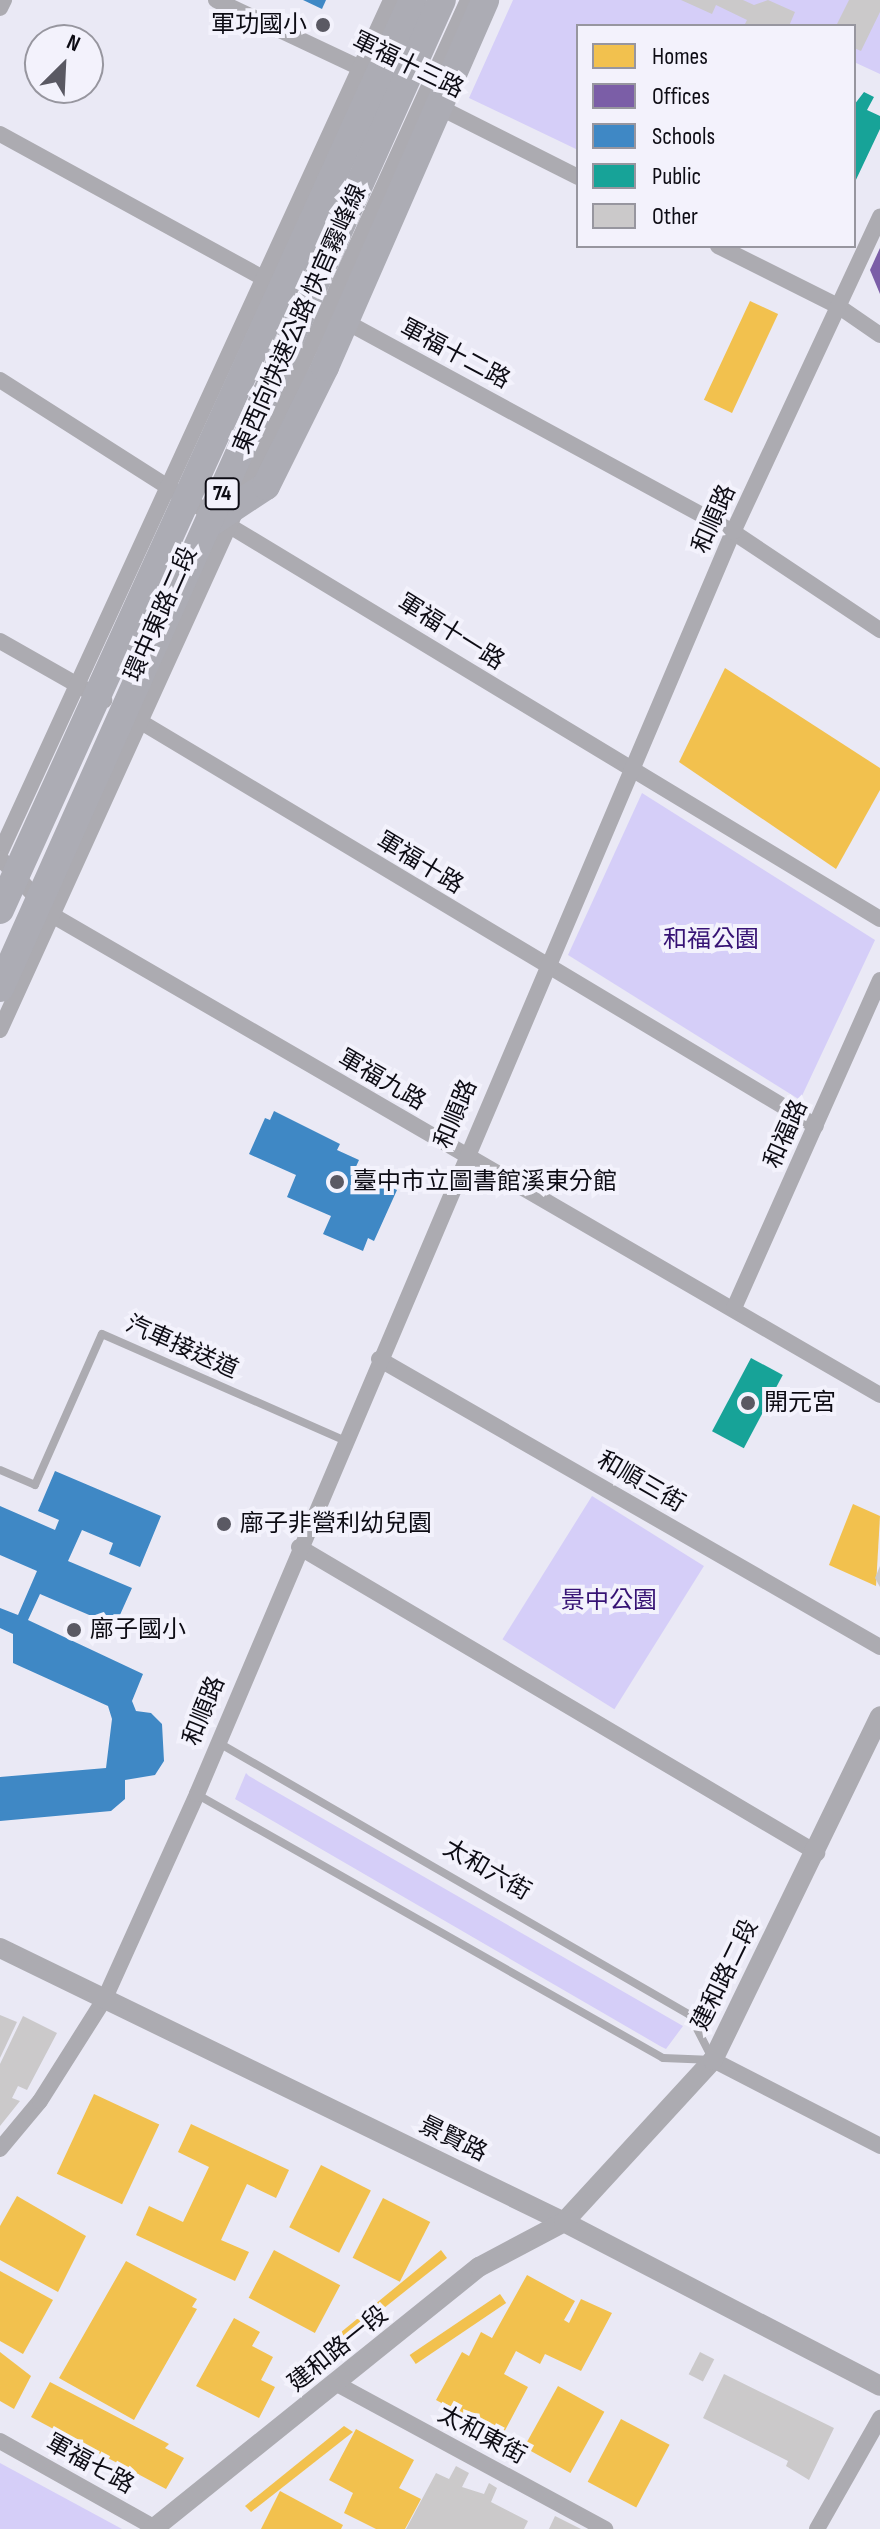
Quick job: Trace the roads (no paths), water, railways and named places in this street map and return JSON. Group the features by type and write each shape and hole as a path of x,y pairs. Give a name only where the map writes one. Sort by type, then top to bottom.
{"highway":[{"name":"東西向快速公路 快官霧峰線","path":"0,910 413,0"},
{"name":"東西向快速公路 快官霧峰線","path":"0,988 218,524 442,0"},
{"name":"74","path":"218,524 266,486 325,367 485,0"}],"street":[{"path":"0,8 4,0"},
{"name":"軍福十三路","path":"216,0 360,67 576,176"},
{"name":"環中東路二段","path":"0,856 391,0"},
{"name":"環中東路二段","path":"0,1030 140,721 218,524 328,312 468,0"},
{"name":"軍福十二路","path":"0,134 265,281 328,312 733,532 880,630"},
{"name":"和順路","path":"0,2149 40,2101 105,1998 197,1794 545,966 733,532 880,217"},
{"path":"722,248 838,306 880,335"},
{"name":"軍福十一路","path":"0,380 168,483 218,524 880,919"},
{"name":"軍福十路","path":"0,641 140,721 816,1126"},
{"name":"軍福九路","path":"0,856 52,915 880,1395"},
{"name":"和福路","path":"734,1308 880,980"},
{"name":"和順三街","path":"379,1359 880,1647"},
{"path":"299,1547 817,1853"},
{"name":"建和路二段","path":"564,2222 713,2060 817,1853 880,1716"},
{"name":"景賢路","path":"0,1948 564,2222 880,2386"},
{"path":"713,2060 880,2146"},
{"name":"建和路一段","path":"155,2529 479,2267 564,2222"},
{"name":"太和東街","path":"337,2384 605,2529"},
{"path":"817,2529 880,2418"},
{"name":"軍福七路","path":"0,2441 155,2529"}],"lane":[{"name":"汽車接送道","path":"0,1470 35,1485 102,1334 344,1440"},
{"name":"太和六街","path":"217,1741 690,2015 713,2060"},
{"path":"197,1794 663,2058 713,2060"}],"place":[{"name":"軍功國小","path":"323,25"},
{"name":"臺中市立圖書館溪東分館","path":"337,1182"},
{"name":"開元宮","path":"748,1403"},
{"name":"廍子非營利幼兒園","path":"224,1524"},
{"name":"廍子國小","path":"74,1630"}],"park label":[{"name":"和福公園","path":"711,940"},
{"name":"景中公園","path":"609,1601"}]}
